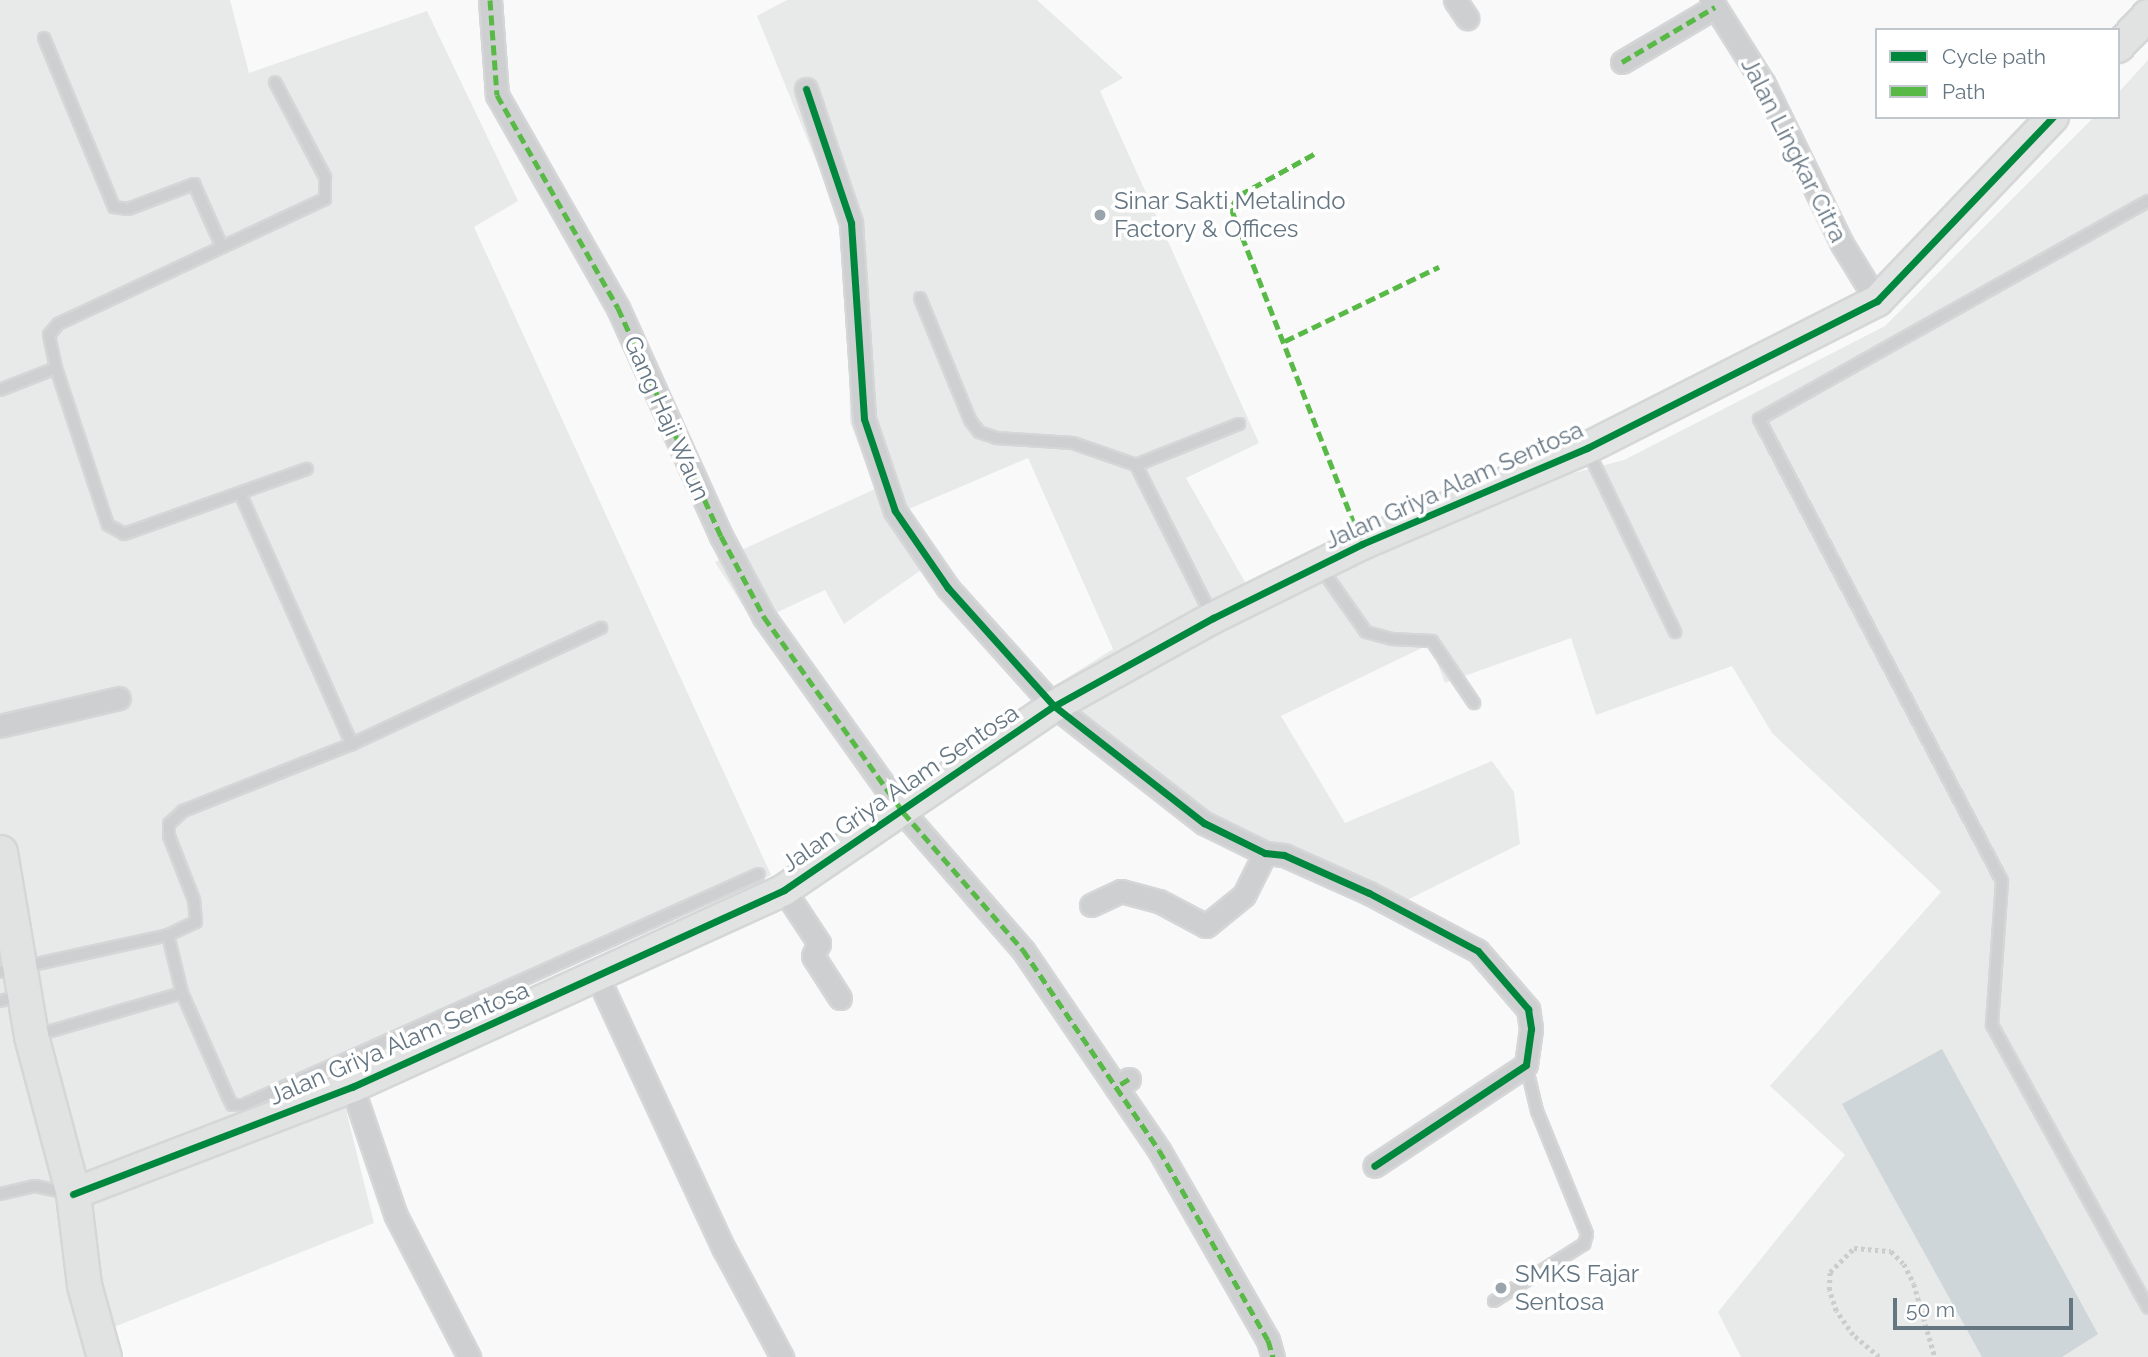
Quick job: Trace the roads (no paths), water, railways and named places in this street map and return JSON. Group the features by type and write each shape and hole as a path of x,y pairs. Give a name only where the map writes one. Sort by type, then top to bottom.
{"main road":[{"path":"0,852 12,983 31,1036 73,1194 84,1285 104,1357"}],"street":[{"name":"Gang Haji Waun","path":"490,0 497,95 618,308 721,536 764,617 903,812 1023,950 1123,1083 1273,1357"},
{"path":"1622,62 1713,4"},
{"name":"Jalan Lingkar Citra","path":"1713,4 1764,84 1842,244 1877,301"},
{"path":"2120,45 2148,15"},
{"path":"806,89 851,223 863,419 895,511 948,588 1054,706 1203,823 1265,853 1284,855 1369,893 1484,954 1528,1009 1531,1030 1527,1065 1374,1166"},
{"name":"Jalan Griya Alam Sentosa","path":"73,1194 352,1087 598,978 784,890 903,812 1054,706 1213,618 1320,565 1587,448 1877,301 2051,119"},
{"path":"0,726 119,698"},
{"path":"1091,905 1121,891 1159,901 1196,925 1206,926 1244,895 1265,853"},
{"path":"784,890 819,943 813,956 840,998"},
{"path":"598,978 724,1249 782,1357"},
{"path":"352,1087 396,1216 469,1357"}],"lane":[{"path":"44,38 114,207 128,209 194,184 222,247"},
{"path":"275,82 325,177 326,199 58,324 50,335 56,368 108,525 114,531 124,534 139,530 307,469"},
{"path":"2148,201 1759,419 2002,881 1992,1026 2148,1308"},
{"path":"920,298 970,420 979,432 996,438 1073,443 1136,466 1240,424"},
{"path":"0,390 56,368"},
{"path":"1587,448 1675,632"},
{"path":"1136,466 1213,618"},
{"path":"240,493 352,744"},
{"path":"1320,565 1357,624 1380,637 1432,641 1474,703"},
{"path":"12,983 168,934 196,922 198,915 169,836 175,817 352,744 601,628"},
{"path":"168,934 183,993 228,1097 232,1105 243,1105 759,874"},
{"path":"31,1036 183,993"},
{"path":"1494,1301 1584,1244 1587,1234 1538,1111 1527,1065"},
{"path":"0,1194 35,1186 73,1194"}],"place":[{"name":"Sinar Sakti Metalindo Factory & Offices","path":"1100,215"},
{"name":"SMKS Fajar Sentosa","path":"1501,1288"}]}
